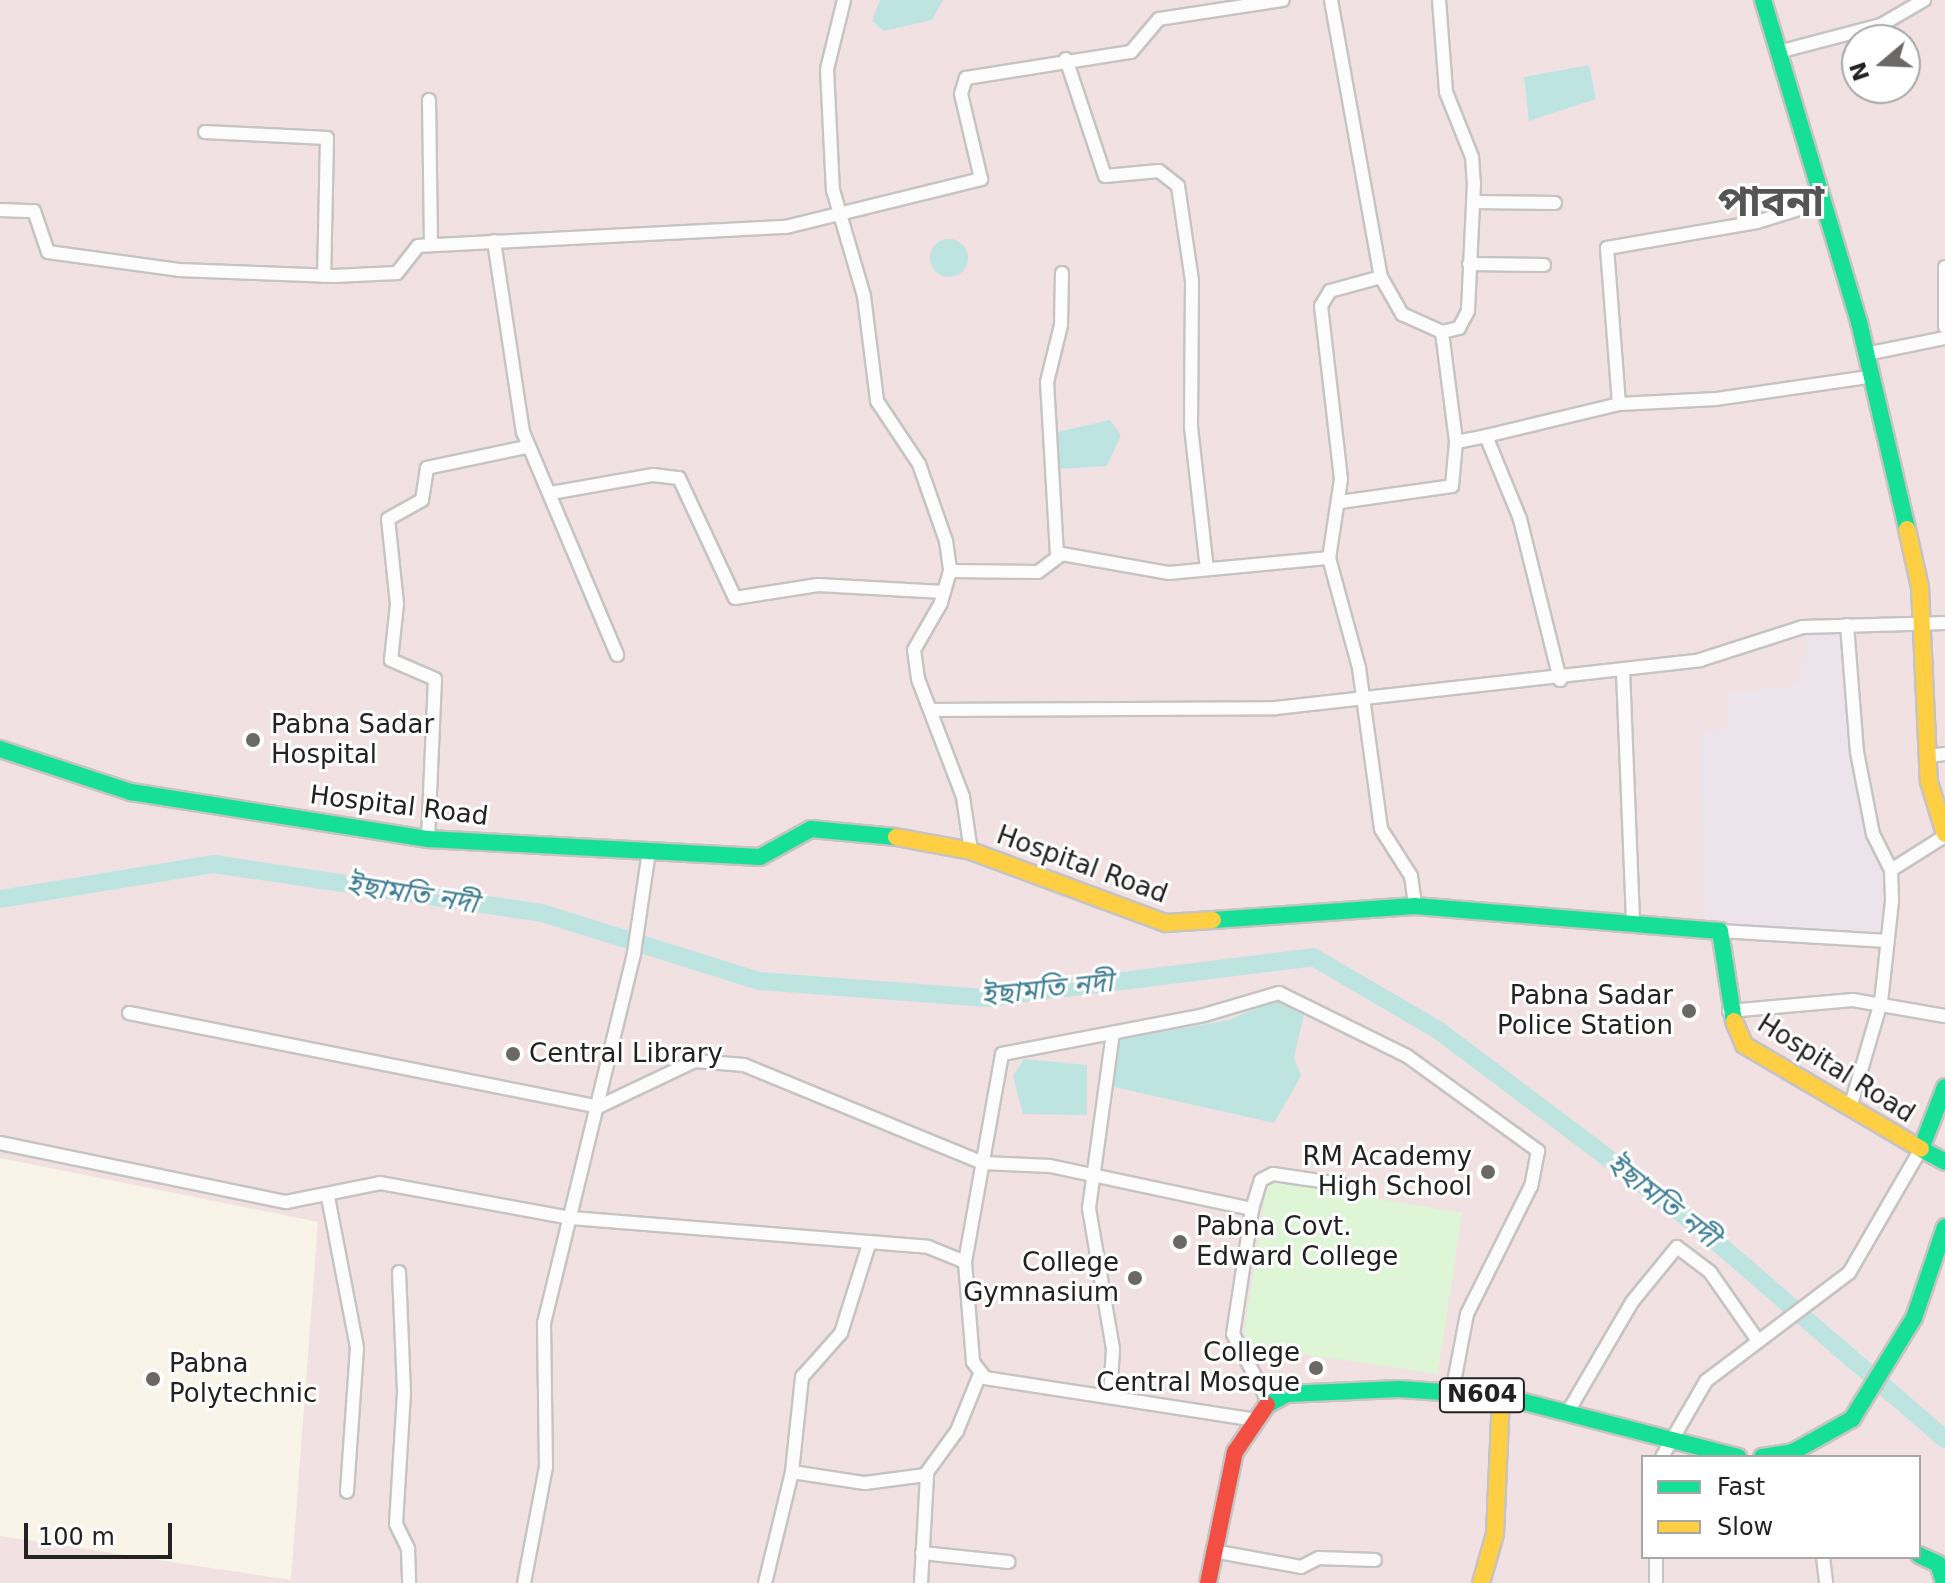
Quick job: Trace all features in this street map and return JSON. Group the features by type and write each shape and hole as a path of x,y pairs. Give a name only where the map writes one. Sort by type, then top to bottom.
{"main road":[{"path":"1763,0 1782,51 1866,354 1868,377 1926,626 1945,835"},
{"name":"Hospital Road","path":"0,749 131,792 428,839 760,857 826,826 971,851 1166,923 1415,906 1720,931 1729,1011 1744,1045 1945,1162"},
{"path":"1921,1149 1945,1087"},
{"path":"1769,1455 1821,1440 1858,1409 1914,1318 1945,1227"},
{"name":"N604","path":"1268,1401 1325,1389 1501,1396 1569,1410 1731,1455"},
{"path":"1481,1583 1495,1534 1501,1396"},
{"path":"1208,1583 1250,1419 1268,1401"},
{"path":"1218,1583 1243,1441"},
{"path":"1921,1556 1942,1565 1944,1583"}],"street":[{"path":"844,0 832,31 826,98 838,214 864,296 877,401 936,503 950,571 944,592 914,650 931,710 963,797 971,851"},
{"path":"0,210 34,211 48,252 179,270 324,276 397,273 411,248 431,245 786,227 981,179 961,82 1066,59 1140,49 1159,19 1283,0"},
{"path":"1331,0 1381,277 1402,314 1442,332 1464,323 1474,202 1472,157 1446,92 1439,0"},
{"path":"1782,51 1881,25 1924,0"},
{"path":"1066,59 1105,176 1159,171 1178,186 1192,281 1191,427 1207,569"},
{"path":"429,100 431,245"},
{"path":"205,132 327,138 324,276"},
{"path":"1619,404 1607,248 1757,222 1825,201"},
{"path":"1474,202 1555,203"},
{"path":"494,241 527,447 551,493 580,581 611,629 617,655"},
{"path":"1469,264 1544,265"},
{"path":"1945,267 1945,327"},
{"path":"1057,555 1047,382 1061,325 1062,273"},
{"path":"1381,277 1330,291 1321,306 1340,502 1329,558 1364,694 1381,829 1411,876 1415,906"},
{"path":"1340,502 1452,486 1456,442 1442,332"},
{"path":"1866,354 1945,338"},
{"path":"1456,442 1619,404 1732,397 1868,377"},
{"path":"1486,436 1520,519 1560,680"},
{"path":"428,839 435,679 391,660 397,604 388,519 422,500 427,468 527,447"},
{"path":"551,493 653,475 679,478 735,598 818,585 944,592"},
{"path":"950,571 1038,572 1057,555"},
{"path":"1057,555 1169,573 1329,558"},
{"path":"931,710 1275,708 1364,694 1560,680 1700,660 1753,637 1847,625 1926,626 1945,623"},
{"path":"1847,625 1862,779 1873,834 1891,870 1881,1002 1850,1108"},
{"path":"1623,671 1633,922"},
{"path":"1891,870 1945,835"},
{"path":"524,1583 546,1467 544,1323 634,953 649,851"},
{"path":"1720,931 1888,941"},
{"path":"921,1583 927,1474 957,1431 980,1374 965,1262 1002,1054 1113,1033 1279,993 1407,1056 1538,1151 1531,1186 1467,1314 1452,1393"},
{"path":"1729,1011 1813,1000 1881,1002 1945,1016"},
{"path":"129,1013 598,1107 695,1061 744,1065 777,1072 841,1107 983,1163 1050,1166 1252,1209"},
{"path":"1110,1396 1113,1349 1094,1268 1092,1177 1113,1033"},
{"path":"0,1143 286,1202 328,1197 367,1184 404,1185 571,1218 928,1247 965,1262"},
{"path":"1663,1455 1669,1438 1706,1381 1773,1324 1821,1300 1849,1273 1921,1149"},
{"path":"1268,1401 1233,1334 1252,1209 1261,1180 1273,1174 1341,1184"},
{"path":"328,1197 357,1348 347,1492"},
{"path":"765,1583 792,1472 802,1377 841,1333 869,1244"},
{"path":"1569,1410 1632,1302 1677,1247 1710,1272 1756,1338"},
{"path":"399,1272 404,1393 396,1524 408,1549 409,1583"},
{"path":"980,1374 1008,1386 1110,1396 1250,1419"},
{"path":"792,1472 865,1483 927,1474"},
{"path":"922,1553 1009,1562"},
{"path":"1224,1553 1301,1567 1319,1558 1375,1560"},
{"path":"1656,1559 1656,1583"},
{"path":"1823,1559 1826,1583"}],"shaded area":[{"path":"0,0 1945,0 1945,1583 0,1583"},
{"path":"1807,632 1841,637 1854,768 1888,871 1884,933 1703,925 1701,733 1729,727 1726,694 1798,685"},
{"name":"Pabna Polytechnic","path":"0,1158 318,1222 291,1580 0,1536"}],"green space":[{"path":"1268,1180 1462,1213 1438,1374 1242,1345"}],"water":[{"path":"880,0 943,0 932,20 884,31 872,21"},
{"path":"1589,65 1596,99 1529,121 1524,77"},
{"path":"949,239 962,245 968,258 962,271 949,277 936,271 930,258 936,245"},
{"path":"1110,420 1121,435 1107,466 1058,469 1053,433"},
{"path":"1274,1000 1304,1014 1294,1058 1301,1076 1274,1123 1110,1086 1116,1040 1229,1020"},
{"path":"1024,1059 1087,1065 1087,1115 1023,1114 1013,1076"}],"waterway":[{"name":"ইছামতি নদী","path":"0,899 214,864 542,913 759,981 986,998 1313,957 1438,1030 1698,1226 1945,1439"}],"traffic: fast":[{"path":"1763,0 1859,322 1907,529"},
{"path":"0,749 131,792 428,839 760,857 811,829 896,837"},
{"path":"1213,920 1415,906 1720,931 1734,1021"},
{"path":"1945,1087 1921,1149 1945,1162"},
{"path":"1774,1455 1793,1452 1852,1419 1914,1318 1945,1227"},
{"path":"1267,1405 1287,1394 1399,1389 1501,1396 1730,1455"},
{"path":"1921,1556 1938,1564 1944,1583"}],"traffic: slow":[{"path":"1907,529 1920,587 1929,782 1945,834"},
{"path":"896,837 971,851 1166,923 1213,920"},
{"path":"1734,1021 1744,1045 1921,1149"},
{"path":"1481,1583 1495,1534 1501,1396"}],"traffic: jam":[{"path":"1208,1583 1235,1452 1267,1405"}],"place":[{"name":"Pabna Sadar Hospital","path":"253,740"},
{"name":"Pabna Sadar Police Station","path":"1689,1011"},
{"name":"Central Library","path":"513,1054"},
{"name":"RM Academy High School","path":"1488,1172"},
{"name":"Pabna Covt. Edward College","path":"1180,1242"},
{"name":"College Gymnasium","path":"1135,1278"},
{"name":"College Central Mosque","path":"1316,1368"},
{"name":"Pabna Polytechnic","path":"153,1379"}],"district":[{"name":"পাবনা","path":"1771,202"}]}
